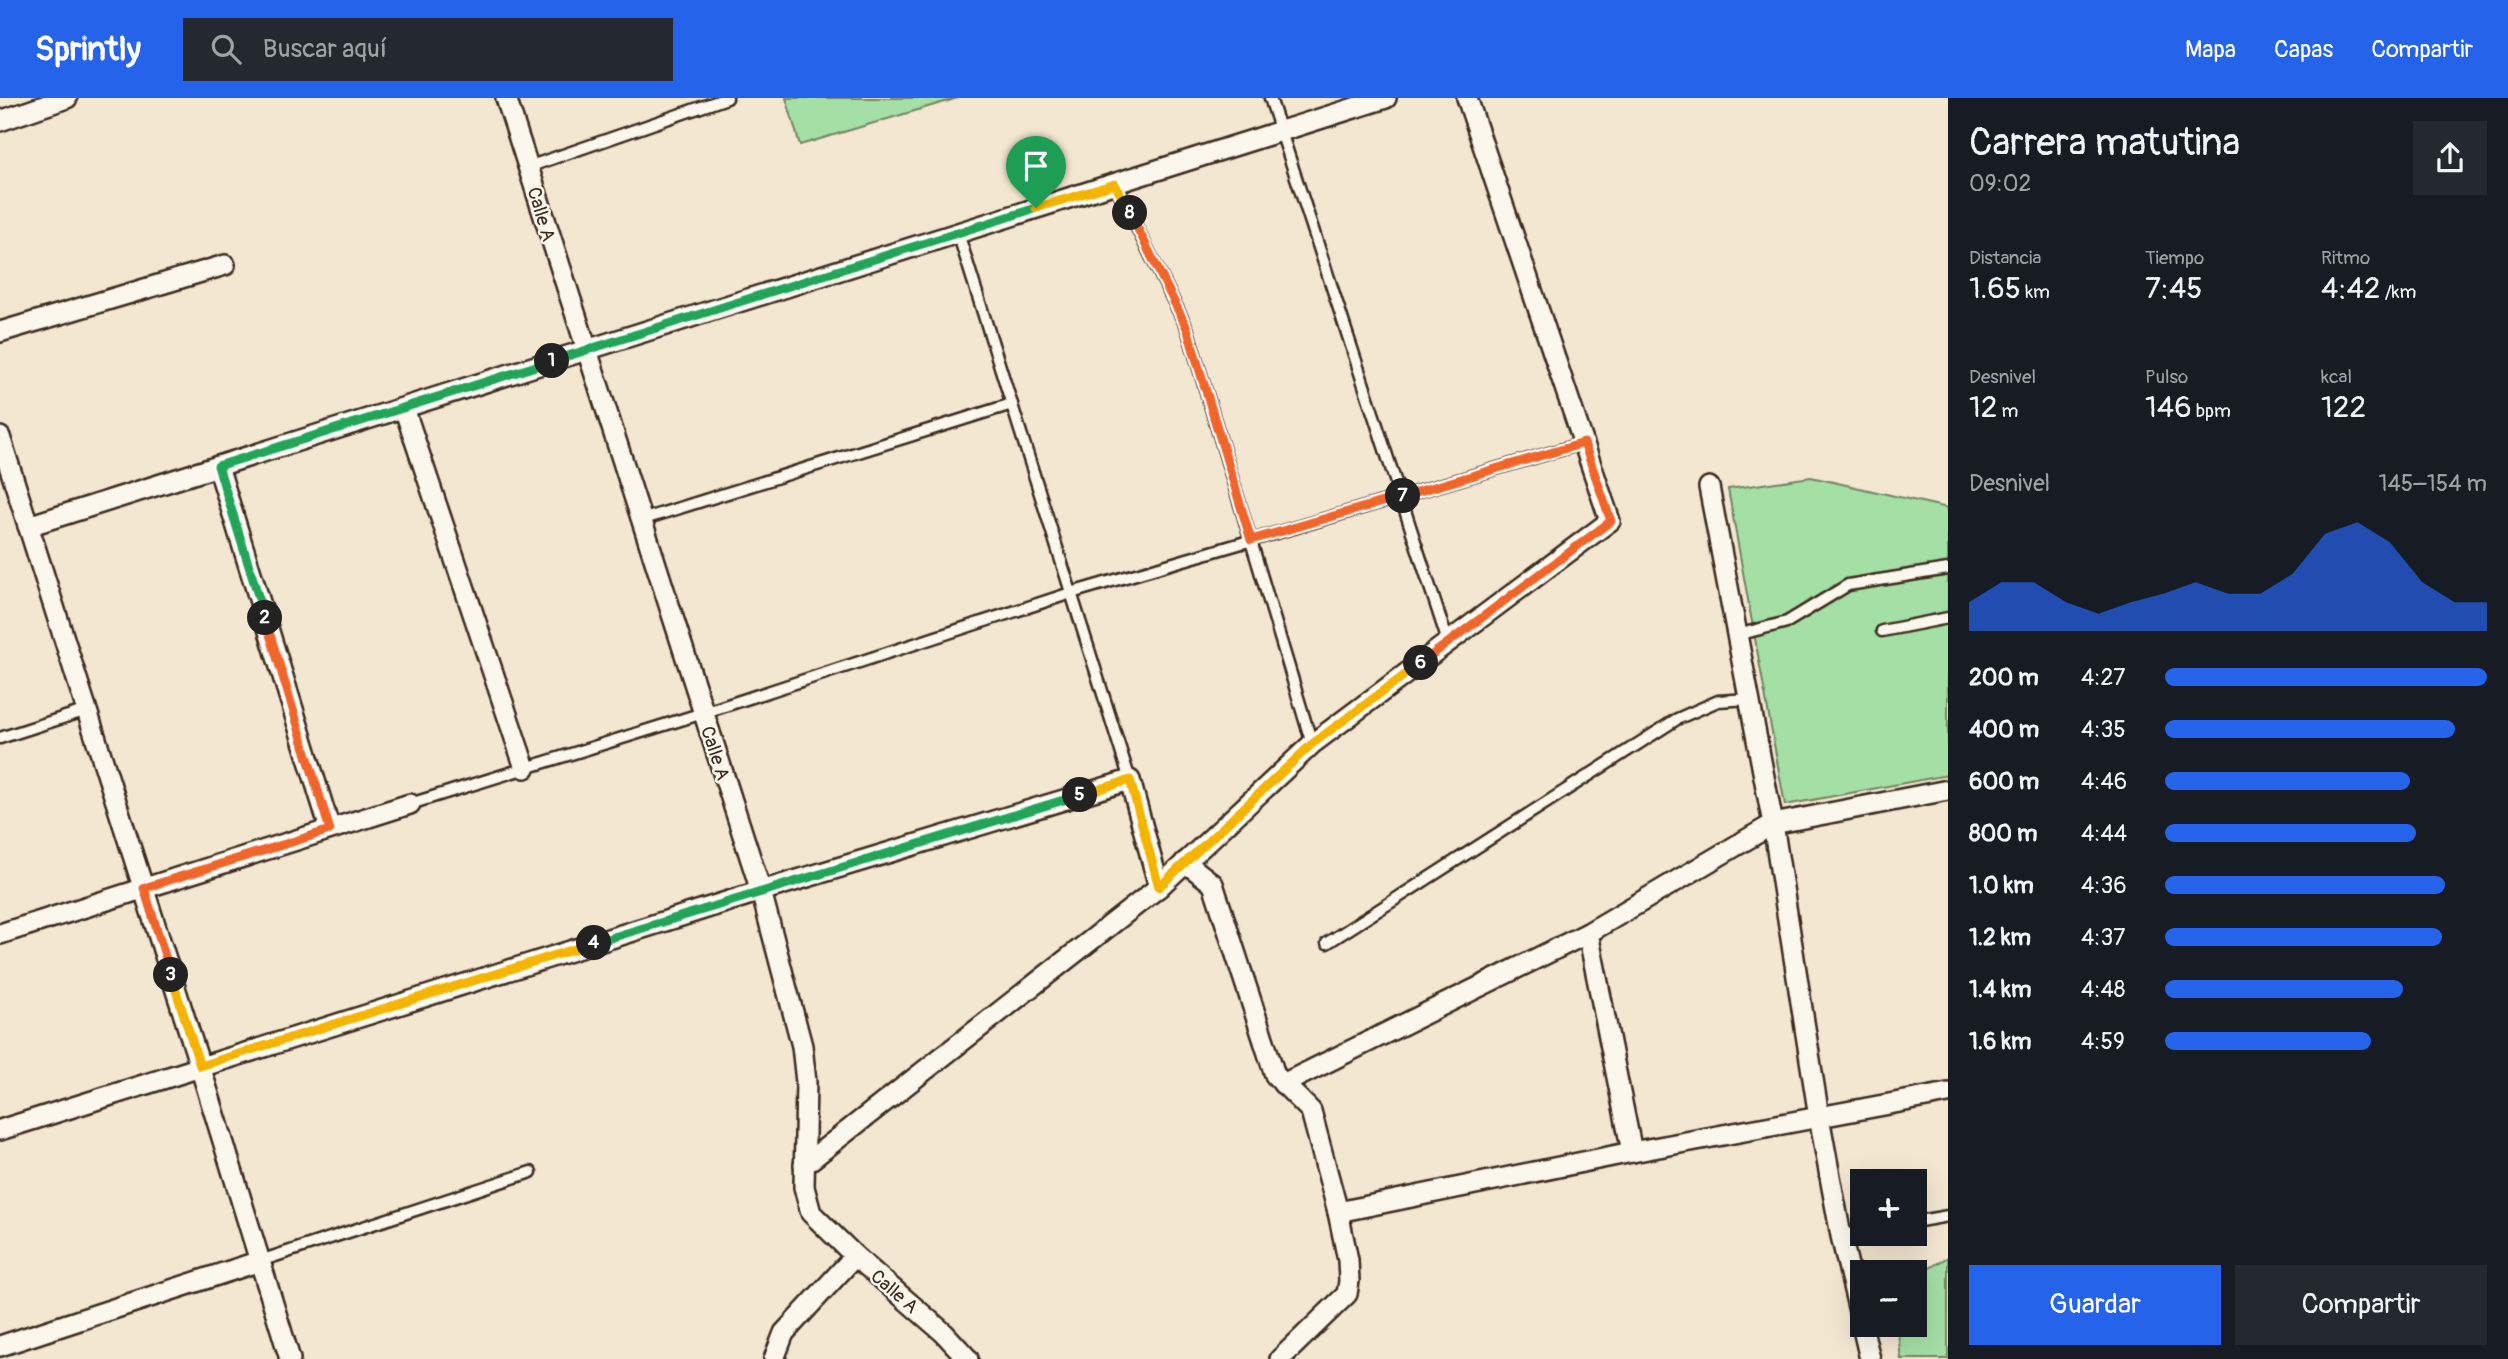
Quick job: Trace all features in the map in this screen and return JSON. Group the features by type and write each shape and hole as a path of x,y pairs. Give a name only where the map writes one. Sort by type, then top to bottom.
{"street":[{"path":"0,121 67,98"},
{"name":"Calle A","path":"506,98 761,891 802,1046 806,1082 804,1186 811,1213 944,1333 968,1359"},
{"path":"28,526 1386,98"},
{"path":"804,1165 1159,887 1312,744 1611,521 1467,98"},
{"path":"0,332 225,265"},
{"path":"404,408 526,768"},
{"path":"0,438 144,888 290,1359"},
{"path":"218,466 330,830"},
{"path":"1709,487 1773,824 1819,1117 1850,1274"},
{"path":"0,1130 761,891 1130,780 1159,887"},
{"path":"1283,1084 1588,933 1773,824 1947,794"},
{"path":"0,934 410,804"},
{"path":"1185,862 1213,884 1275,1075 1311,1111 1348,1260 1347,1294 1280,1359"},
{"path":"1588,933 1632,1152"},
{"path":"1338,1212 1632,1152 1948,1093"},
{"path":"774,1359 784,1333 855,1255"},
{"path":"0,1346 260,1261"},
{"path":"1865,1337 1870,1359"}],"lane":[{"path":"528,167 727,98"},
{"path":"1270,98 1448,642"},
{"path":"1115,184 1187,328 1312,744"},
{"path":"958,233 1130,780"},
{"path":"640,520 1012,404"},
{"path":"410,804 704,713 1071,593 1584,443"},
{"path":"1737,635 1787,622 1849,586 1948,569"},
{"path":"1882,631 1948,618"},
{"path":"1327,943 1677,719 1718,701 1749,699"},
{"path":"0,738 87,710"},
{"path":"260,1261 531,1172"},
{"path":"1927,1220 1948,1216"},
{"path":"1841,1236 1850,1234"}],"green space":[{"path":"786,98 958,98 800,145"},
{"path":"1811,477 1948,508 1948,775 1785,805 1728,489"},
{"path":"1948,1257 1948,1359 1901,1359 1898,1337 1927,1337 1927,1270"}],"route":[{"path":"1115,184 1187,328 1251,540 1584,443 1611,521 1312,744 1159,887 1130,780 761,891 200,1066 144,888 330,830 218,466 1036,208 1115,184"}]}
